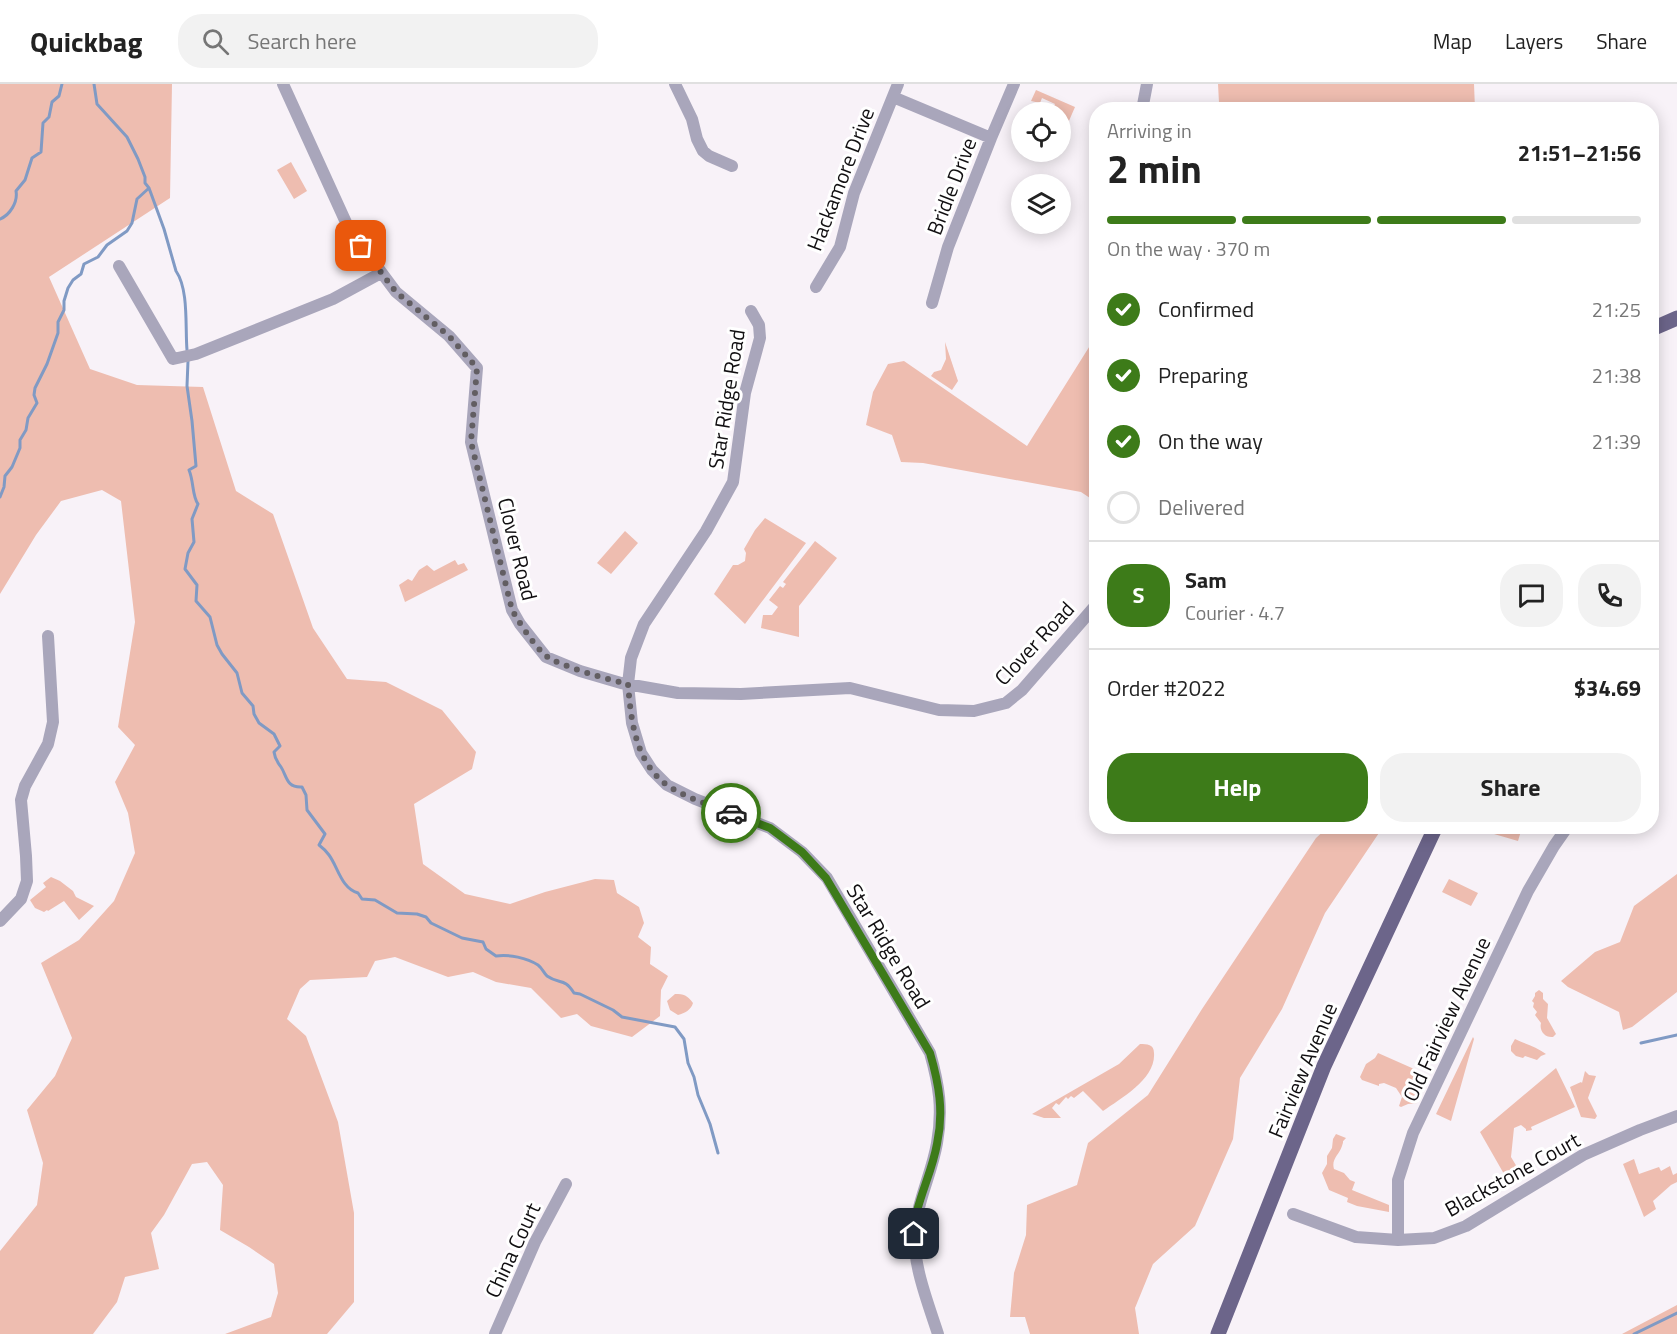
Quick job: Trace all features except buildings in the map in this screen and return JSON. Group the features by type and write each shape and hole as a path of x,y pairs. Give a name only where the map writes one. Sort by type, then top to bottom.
{"main road":[{"path":"1659,326 1677,318"},
{"name":"Fairview Avenue","path":"1218,1334 1324,1066 1432,834"}],"street":[{"name":"Clover Road","path":"283,84 349,229 396,292 449,336 477,368 471,442 512,610 546,657 580,671 628,684 678,693 741,694 850,688 939,710 974,711 1006,703 1022,690 1089,613"},
{"path":"675,84 692,119 703,151 732,166"},
{"name":"Hackamore Drive","path":"816,287 840,247 854,193 898,84"},
{"name":"Bridle Drive","path":"932,303 948,247 990,138 1014,84"},
{"path":"1144,102 1148,84"},
{"path":"893,97 990,138"},
{"path":"119,266 173,359 196,354 333,299 381,273"},
{"name":"Star Ridge Road","path":"751,311 759,325 760,338 745,393 733,482 706,531 644,624 631,658 628,684 632,723 642,753 652,770 667,785 695,799 770,828 802,852 826,878 930,1053 940,1094 940,1111 937,1144 917,1212 914,1234 915,1256 938,1334"},
{"path":"0,921 21,899 27,881 27,856 21,800 48,744 52,723 48,636"},
{"name":"Old Fairview Avenue","path":"1398,1240 1398,1180 1413,1133 1528,891 1562,834"},
{"name":"Blackstone Court","path":"1293,1214 1356,1237 1398,1240 1434,1238 1466,1226 1583,1155 1677,1116"},
{"name":"China Court","path":"495,1334 535,1242 566,1184"}],"shaded area":[{"path":"0,84 172,84 170,198 49,277 90,369 137,385 203,387 236,491 273,514 313,628 347,679 386,682 442,710 476,752 472,769 414,804 423,864 465,894 510,904 595,879 614,880 617,893 639,907 644,923 638,937 651,947 650,964 668,976 661,990 660,1016 632,1037 591,1026 577,1014 561,1018 531,988 496,982 473,972 448,977 395,957 375,961 367,977 310,980 300,989 287,1019 306,1036 338,1122 354,1213 354,1302 327,1334 225,1334 271,1317 278,1293 274,1264 220,1230 223,1185 207,1162 192,1164 164,1215 151,1233 159,1269 125,1277 117,1302 93,1334 0,1334 0,1251 37,1205 43,1163 27,1110 55,1076 72,1038 41,963 79,940 114,901 135,853 128,813 115,782 135,745 118,727 135,622 121,501 102,490 61,501 36,535 0,594"},
{"path":"1218,84 1474,84 1475,102 1219,102"},
{"path":"1036,90 1064,102 1051,102 1042,98 1040,102 1031,101"},
{"path":"291,162 307,191 294,199 277,170"},
{"path":"945,342 958,381 952,390 931,376 934,372 941,370 946,359"},
{"path":"1089,347 1089,497 1081,492 923,463 901,462 892,435 866,425 873,392 888,364 904,361 1027,446"},
{"path":"765,518 806,543 745,624 714,594 733,565 745,561 744,549"},
{"path":"625,531 638,543 611,574 597,563"},
{"path":"815,541 837,558 799,606 799,637 761,628 763,615 772,615 778,607 769,600 780,586 783,588 786,584 783,582"},
{"path":"455,560 458,565 464,563 468,570 405,602 399,585 408,579 412,581 419,570 427,565 434,571"},
{"path":"1320,834 1378,834 1325,913 1282,1009 1240,1078 1233,1139 1195,1226 1153,1264 1135,1308 1139,1334 1030,1334 1025,1317 1010,1317 1014,1273 1026,1235 1027,1205 1077,1185 1088,1143 1148,1095 1202,1009"},
{"path":"1494,834 1520,834 1518,841"},
{"path":"1677,874 1677,992 1632,1027 1623,1030 1619,1012 1568,987 1561,981 1595,952 1620,942 1634,906"},
{"path":"51,877 73,891 76,897 94,906 79,920 64,901 44,912 35,908 30,900 46,887 43,883"},
{"path":"1449,879 1478,893 1471,906 1442,892"},
{"path":"1539,990 1548,1004 1547,1018 1556,1034 1553,1037 1543,1033 1541,1023 1535,1015 1537,1012 1532,1001"},
{"path":"675,994 689,998 693,1003 691,1008 678,1015 670,1010 667,1001"},
{"path":"1473,1037 1474,1039 1451,1121 1436,1114"},
{"path":"1515,1039 1546,1054 1537,1060 1516,1056 1511,1051"},
{"path":"1140,1044 1150,1045 1154,1050 1153,1062 1149,1071 1128,1094 1103,1111 1083,1091 1074,1098 1066,1097 1059,1105 1056,1103 1052,1108 1061,1118 1044,1118 1032,1114 1119,1064"},
{"path":"1378,1053 1430,1076 1417,1103 1401,1107 1399,1106 1402,1097 1396,1088 1384,1083 1379,1086 1362,1080 1360,1077 1366,1064"},
{"path":"1556,1068 1575,1107 1531,1127 1532,1130 1526,1131 1521,1125 1514,1128 1511,1157 1517,1167 1504,1174 1480,1132"},
{"path":"1585,1071 1589,1075 1596,1076 1588,1098 1597,1116 1595,1119 1581,1117 1570,1087 1582,1083"},
{"path":"1336,1134 1346,1138 1334,1160 1334,1169 1344,1173 1355,1182 1352,1190 1389,1205 1389,1212 1357,1206 1347,1202 1348,1198 1329,1190 1322,1173"},
{"path":"1634,1159 1639,1174 1659,1167 1661,1171 1670,1166 1673,1175 1677,1173 1677,1182 1653,1201 1656,1209 1644,1217 1623,1164"},
{"path":"1677,1305 1677,1334 1622,1334"}],"waterway":[{"path":"0,219 12,208 16,199 16,191 25,180 32,158 41,152 43,123 49,117 52,102 59,96 62,84"},
{"path":"94,84 97,104 127,137 138,159 164,229 183,288 187,350"},
{"path":"0,497 5,476 12,467 20,448 20,440 26,430 28,418 37,403 34,395 35,388 47,364 58,333 58,322 64,310 68,288 81,274 84,264 98,257 107,245 127,231 132,223 137,199 149,188"},
{"path":"188,361 187,386 196,466 189,470 198,504 192,519 194,542 188,553 185,569 197,585 196,601 210,617 217,645 237,673 242,693 253,706 259,723 274,734 280,746 274,752 276,760 288,781 293,786 302,787 306,795 307,810 325,834 319,845 329,855 344,882 362,899 375,900 397,913 426,917 431,923 462,938 483,942 486,949 496,956 512,956 534,963 547,976 564,983 574,993 613,1010 622,1017 675,1027 684,1039 688,1063 718,1153"},
{"path":"1641,1043 1677,1035"},
{"path":"1634,1334 1677,1313"}],"way so far":[{"path":"361,246 396,292 449,336 477,368 471,442 512,610 520,624 546,657 580,671 628,684 632,723 642,753 652,770 667,785 731,813"}],"route":[{"path":"731,813 770,828 802,852 826,878 930,1053 940,1094 940,1111 937,1144 917,1212 914,1234"}]}
